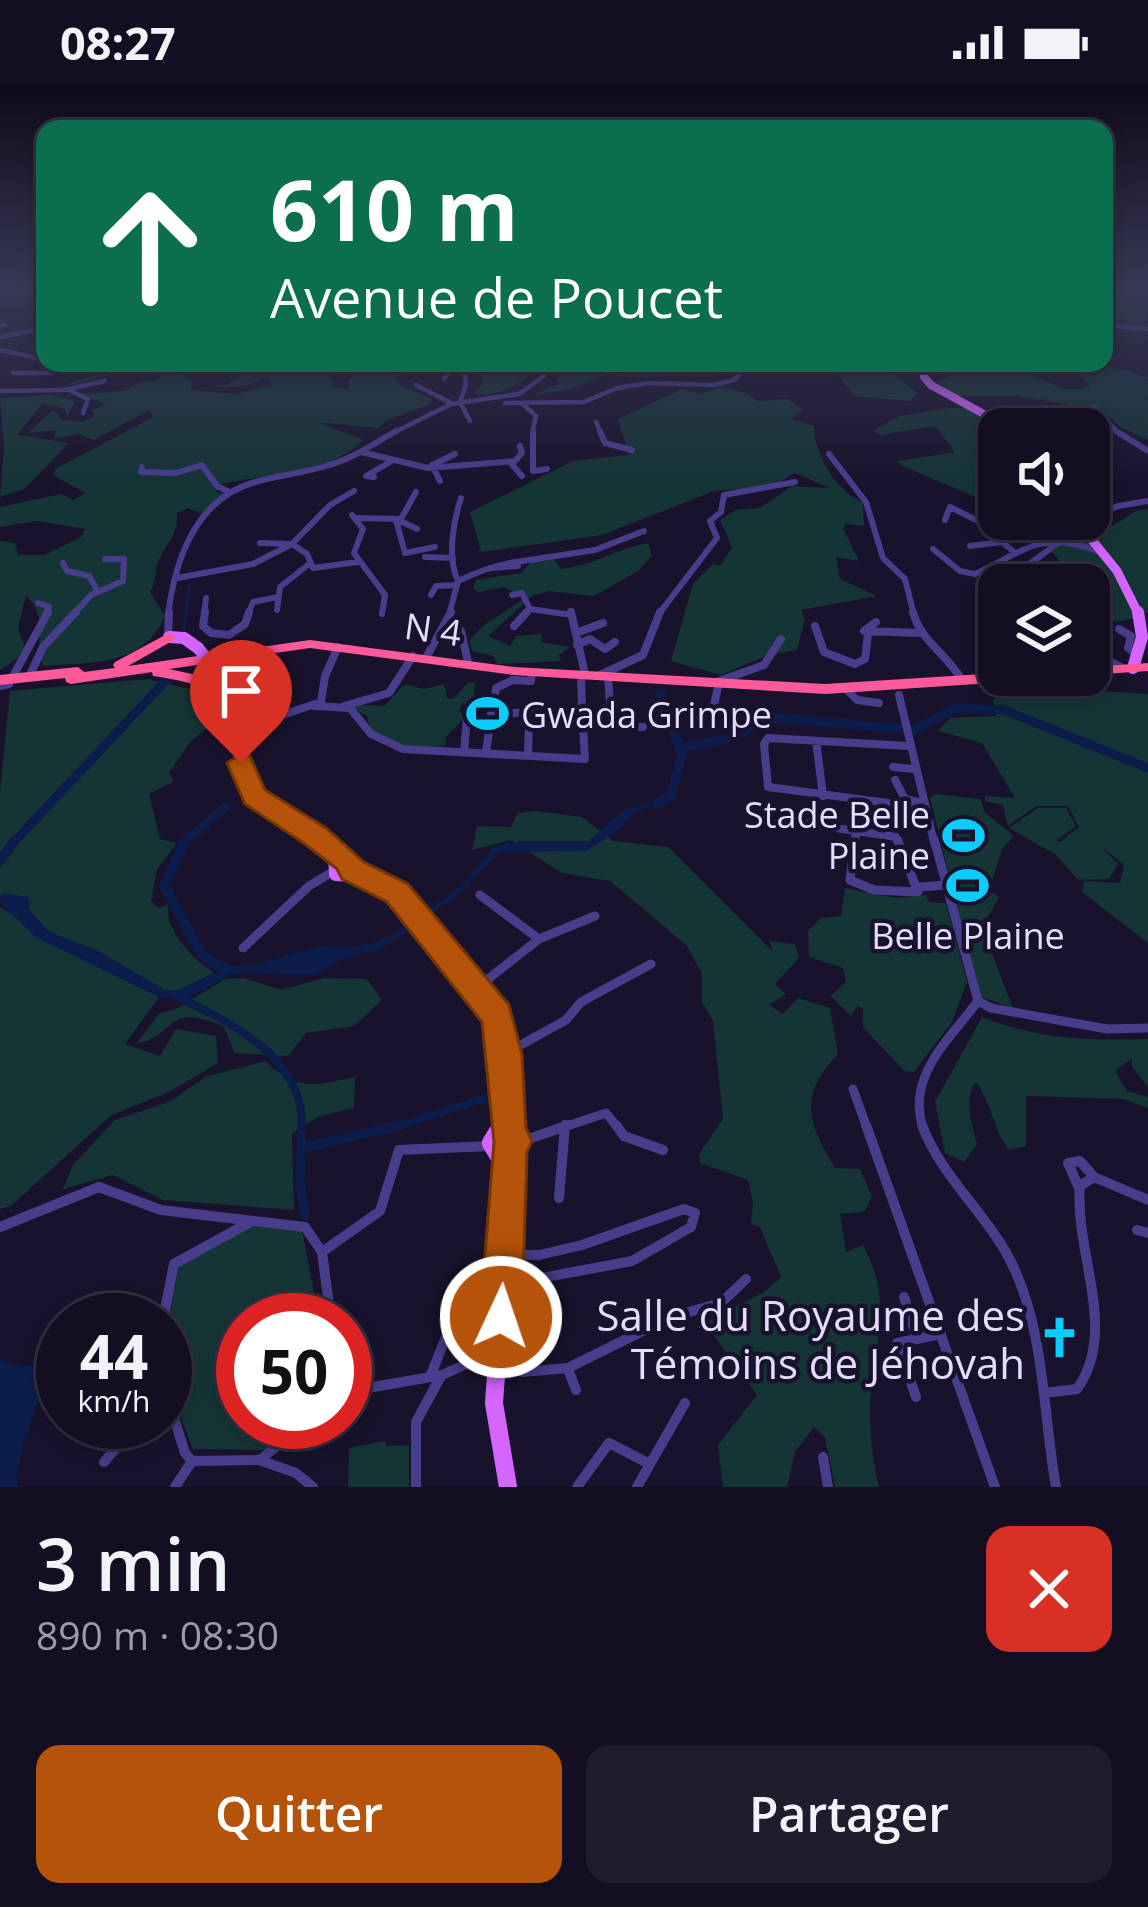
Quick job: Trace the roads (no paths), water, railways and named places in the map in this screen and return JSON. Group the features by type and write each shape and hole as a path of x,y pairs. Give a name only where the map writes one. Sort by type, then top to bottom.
{"highway":[{"path":"172,638 161,653 178,658"},
{"path":"77,675 129,663 172,638"},
{"name":"N 4","path":"4,683 309,641 594,675"},
{"name":"N 4","path":"4,683 310,644 420,655"},
{"path":"235,701 228,664 240,652"},
{"name":"N 4","path":"474,664 513,675 532,672 845,689 877,696 891,689 957,682"},
{"path":"77,675 173,673 235,701"},
{"name":"N 4","path":"719,682 856,688 978,680"}],"main road":[{"path":"926,372 937,390 978,411"},
{"path":"1091,540 1145,618 1135,664"},
{"path":"172,638 198,648 235,701 242,773 251,792 342,870 391,887 497,1016 505,1054 507,1110 502,1144 508,1172 494,1403 508,1487"}],"street":[{"path":"13,373 52,372"},
{"path":"444,379 449,372"},
{"path":"456,403 466,384 464,372"},
{"path":"490,403 526,391 543,378 542,372"},
{"path":"172,638 185,542 230,492 310,473 360,452 397,426 456,403 584,402 642,384 723,383 738,372"},
{"path":"0,391 68,389 105,381"},
{"path":"432,386 415,386 456,403 470,421"},
{"path":"68,389 88,399 82,413"},
{"path":"523,404 536,416 530,446 533,471 548,469"},
{"path":"1063,408 1096,408"},
{"path":"596,422 605,443 632,450"},
{"path":"1110,424 1124,440 1148,451"},
{"path":"360,452 431,468 518,458 520,446"},
{"path":"431,468 455,454"},
{"path":"829,454 866,502 883,558 904,579 919,634 951,661 957,682"},
{"path":"376,466 386,460"},
{"path":"374,477 366,476 384,469 390,462 386,460"},
{"path":"503,460 523,476"},
{"path":"142,466 141,472 153,476 202,465 217,486 230,492"},
{"path":"431,468 440,481"},
{"path":"344,706 362,714 371,734 397,748 585,759 582,710 594,675 643,655 644,638 658,614 700,553 717,538 710,521 721,512 724,495 795,482"},
{"path":"177,578 253,564 292,544 330,505 354,491"},
{"path":"416,492 396,520 400,549 453,558"},
{"path":"235,701 344,706 389,693 452,610 457,583 452,568 454,515 461,498"},
{"path":"1110,509 1148,501"},
{"path":"946,520 950,507 978,521"},
{"path":"363,536 353,516 396,520 417,530"},
{"path":"431,595 436,586 457,583 490,564 516,569 516,562 595,550 644,531"},
{"path":"351,534 363,536"},
{"path":"363,536 354,549 358,562 385,596 382,614"},
{"path":"994,564 1013,551 1049,540 1102,553"},
{"path":"1026,564 1042,550 1065,541"},
{"path":"970,547 1002,542 1013,551"},
{"path":"260,543 292,544 309,556 308,564 280,587 278,610"},
{"path":"418,554 435,547"},
{"path":"933,549 955,567 978,573"},
{"path":"29,677 46,644 97,590 118,585 126,575 124,559 105,559"},
{"path":"308,564 320,568 358,562"},
{"path":"63,563 67,571 89,576 97,590"},
{"path":"969,580 978,574"},
{"path":"512,595 522,593 530,609"},
{"path":"206,598 203,626 211,633 229,635 245,624 252,603 278,597"},
{"path":"4,683 32,645 35,628 45,622 49,608 38,603"},
{"path":"514,626 530,609 568,609 577,645 611,718 625,727 644,728"},
{"path":"876,622 864,631 919,634"},
{"path":"576,633 603,623"},
{"path":"815,626 824,652 855,664 865,659 868,634"},
{"path":"1119,629 1131,636 1128,648 1135,664"},
{"path":"460,631 474,664"},
{"path":"577,645 590,639 605,649 615,642"},
{"path":"714,705 719,682 764,665 781,639"},
{"path":"314,706 323,699 323,682 339,646"},
{"path":"486,751 496,688 513,675"},
{"path":"904,691 906,735 914,769 978,1001 991,1008 1107,1029 1148,1028"},
{"path":"464,751 468,706"},
{"path":"491,714 582,710"},
{"path":"528,753 529,726"},
{"path":"906,735 816,741 768,738 764,744 768,787 924,806"},
{"path":"816,741 823,796"},
{"path":"893,767 914,769"},
{"path":"895,780 903,801"},
{"path":"781,820 896,837 920,887"},
{"path":"856,831 850,880 874,890 918,892 920,887"},
{"path":"243,948 309,886 342,870"},
{"path":"920,887 946,885"},
{"path":"480,896 539,939"},
{"path":"477,988 539,939 595,916"},
{"path":"505,1054 566,1020 580,1002 651,964"},
{"path":"978,1001 924,1073 917,1107 938,1158 1009,1257 1036,1332 1056,1487"},
{"path":"853,1089 995,1487"},
{"path":"322,1252 380,1210 399,1150 502,1144 606,1113 624,1136 663,1150"},
{"path":"559,1198 565,1126"},
{"path":"1079,1190 1068,1163 1080,1161 1094,1177 1148,1200"},
{"path":"1044,1393 1082,1385 1096,1350 1076,1232 1079,1190 1094,1177"},
{"path":"0,1227 99,1187 161,1210 305,1227 322,1252 327,1293"},
{"path":"503,1286 647,1256 691,1227 695,1213 685,1209 601,1240 539,1255 504,1256"},
{"path":"168,1293 174,1264 259,1219"},
{"path":"372,1387 436,1376 499,1355 522,1372 568,1369 671,1318 721,1304 746,1279"},
{"path":"904,1297 917,1338"},
{"path":"416,1487 416,1422 457,1312"},
{"path":"916,1397 897,1342 941,1334"},
{"path":"568,1369 576,1390"},
{"path":"637,1487 685,1402"},
{"path":"578,1487 609,1443 648,1463"},
{"path":"104,1462 115,1449"},
{"path":"184,1449 192,1461 260,1460 296,1473 314,1487"},
{"path":"260,1460 273,1449"},
{"path":"823,1457 828,1487"},
{"path":"175,1487 192,1461"}],"water":[{"path":"665,801 633,813 618,831 586,851 500,852 458,895 382,949 344,958 316,975 234,973 191,996 159,997 37,938 0,903 2,893 29,897 29,910 49,932 96,950 165,990 179,990 229,966 258,964 321,946 358,947 392,936 464,884 494,846 589,841 624,809"},
{"path":"0,1358 14,1365 36,1366 36,1408 20,1457 17,1487 0,1487"}],"waterway":[{"path":"184,630 189,585"},
{"path":"14,842 169,677"},
{"path":"660,693 680,750"},
{"path":"656,804 671,796 684,747 737,737 759,722 777,718 914,730 955,708 1004,710 1148,768"},
{"path":"185,842 225,807"},
{"path":"0,861 16,839"},
{"path":"186,839 164,886 202,955 226,970"},
{"path":"175,996 240,1030 277,1062 300,1103 302,1127"},
{"path":"399,1125 496,1095"},
{"path":"303,1148 399,1125"},
{"path":"391,1128 399,1125"},
{"path":"302,1127 300,1181 305,1216"}],"place":[{"name":"Gwada Grimpe","path":"487,714"},
{"name":"Stade Belle Plaine","path":"964,835"},
{"name":"Belle Plaine","path":"968,885"},
{"name":"Salle du Royaume des Témoins de Jéhovah","path":"1059,1338"}]}
